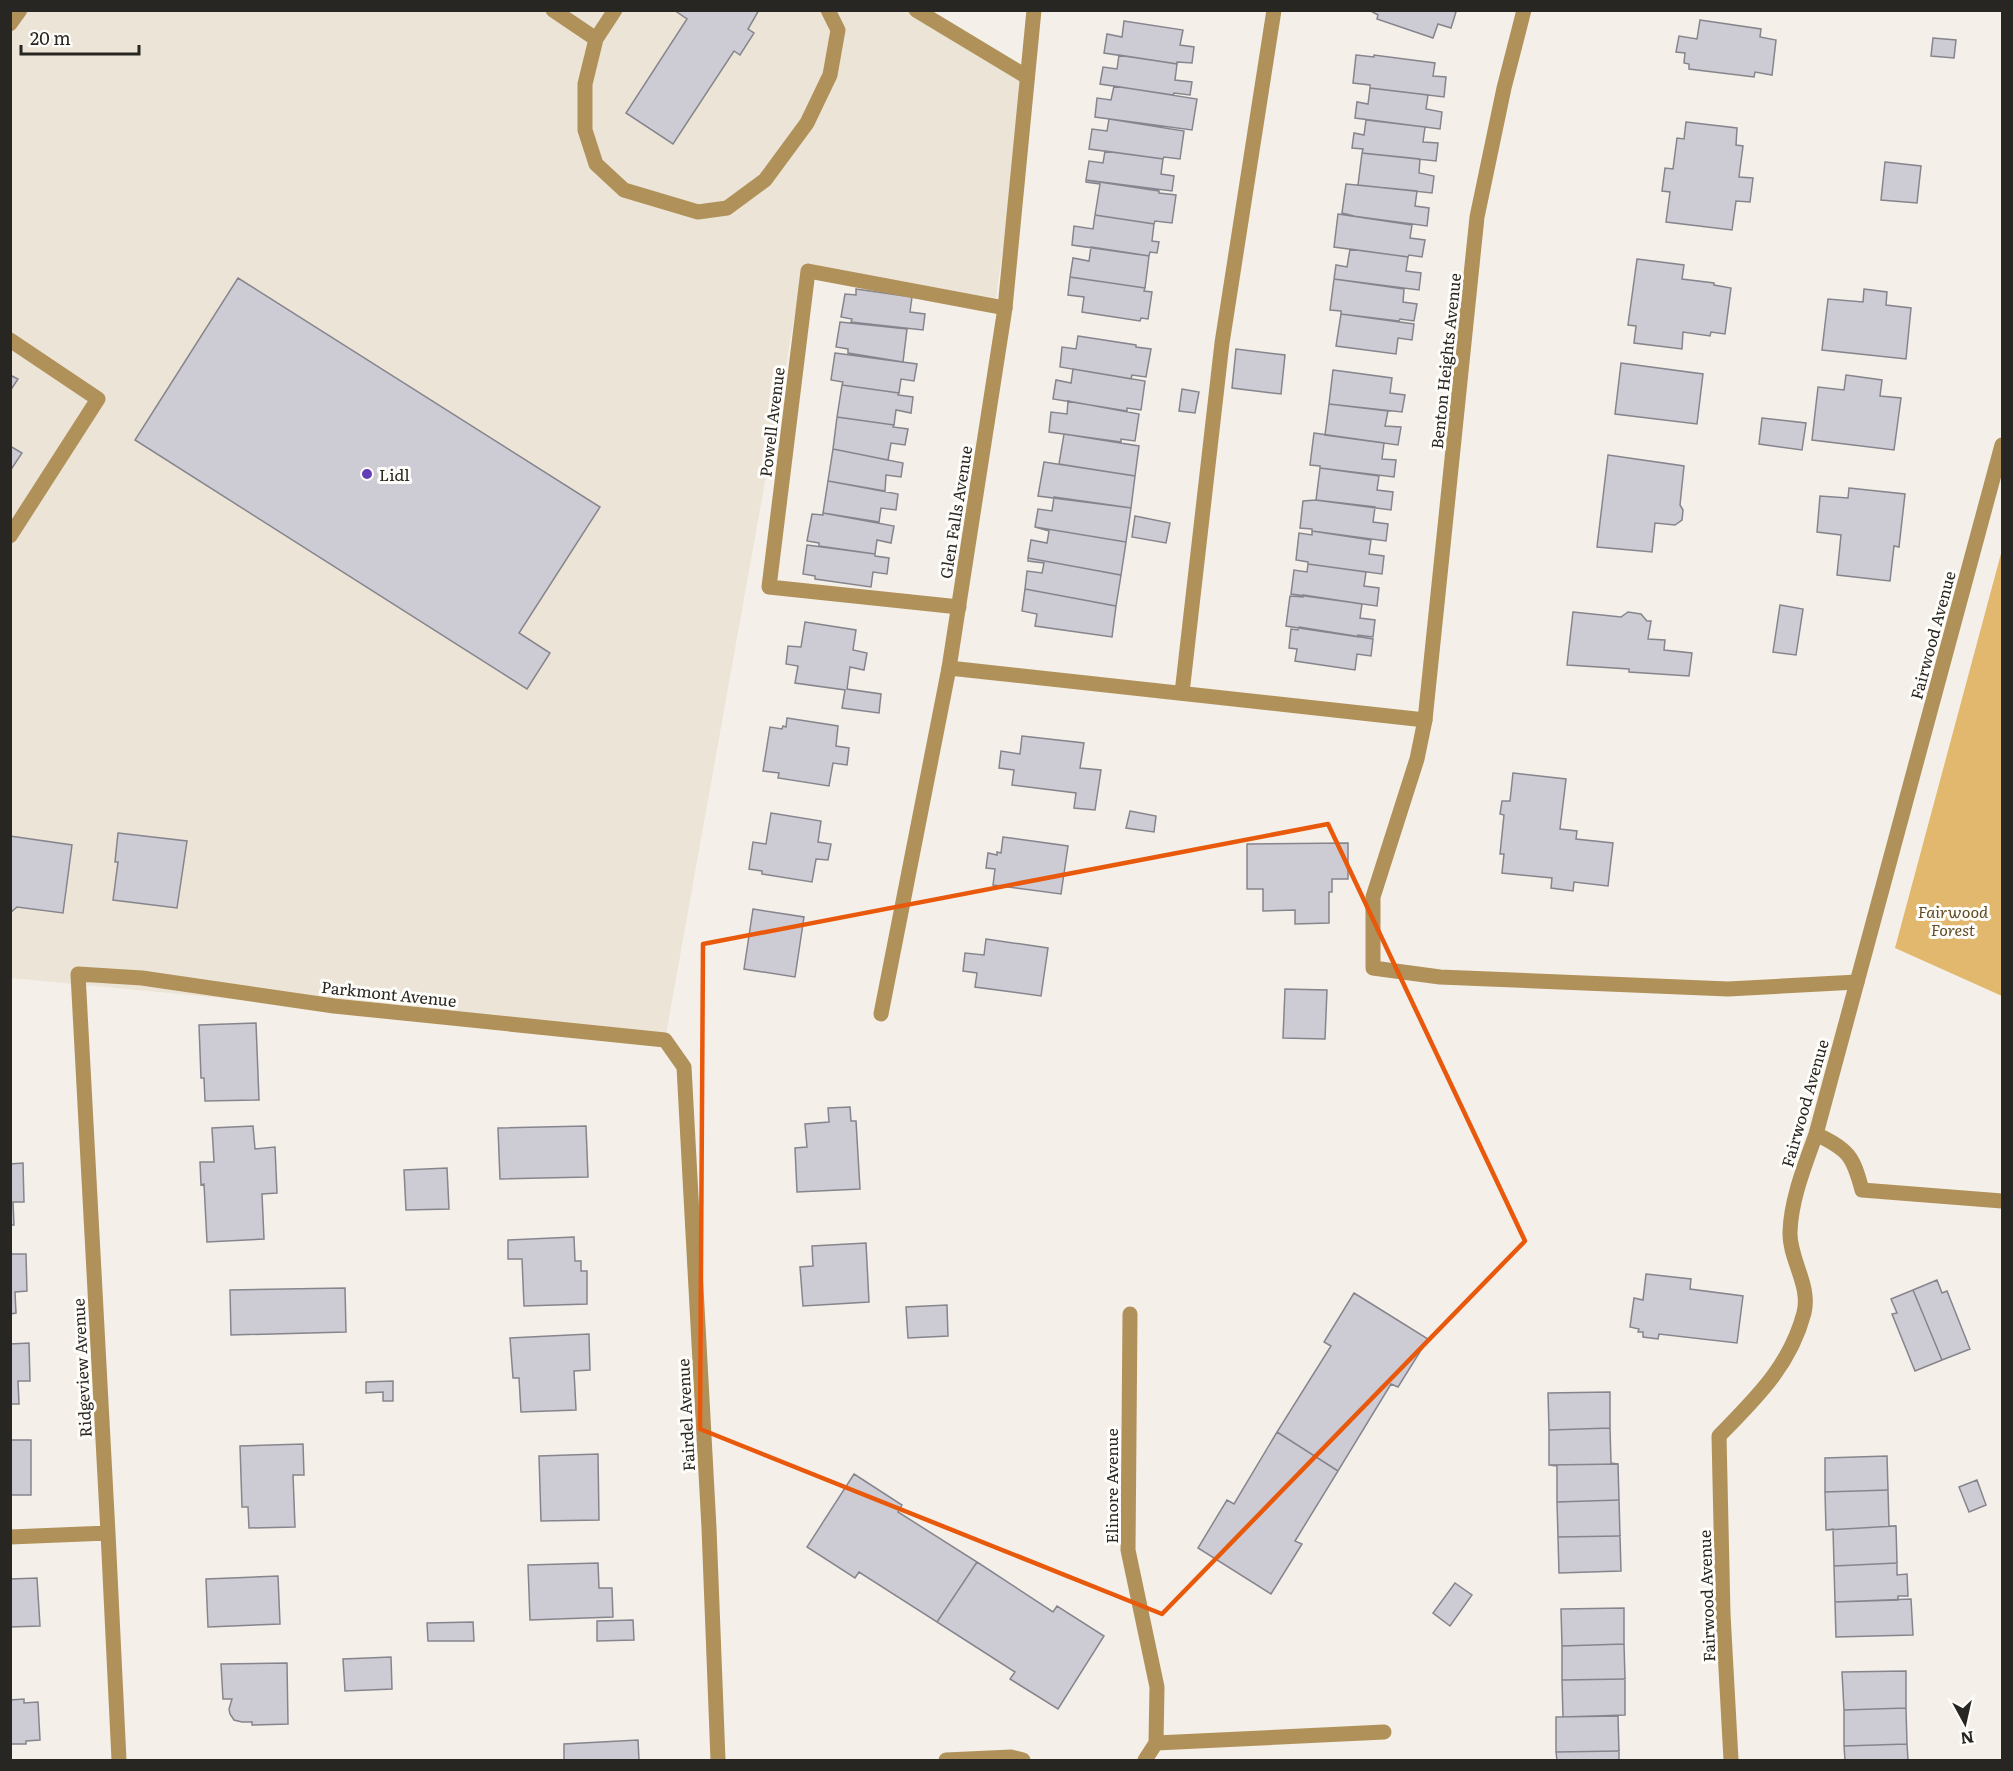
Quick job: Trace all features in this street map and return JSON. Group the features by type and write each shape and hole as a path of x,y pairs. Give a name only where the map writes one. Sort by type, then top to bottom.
{"street":[{"path":"10,24 20,10"},
{"path":"553,10 596,39"},
{"path":"615,10 596,39 585,84 585,130 596,164 624,190 698,212 727,208 765,180 807,123 830,75 838,30 828,10"},
{"path":"916,10 1027,77"},
{"name":"Glen Falls Avenue","path":"881,1014 949,668 1005,308 1034,10"},
{"path":"1182,693 1222,343 1274,10"},
{"name":"Benton Heights Avenue","path":"1524,10 1504,88 1478,217 1425,720 1417,759 1373,897 1373,968 1440,977 1728,988 1857,982"},
{"name":"Powell Avenue","path":"958,607 769,587 808,271 1005,308"},
{"path":"10,340 98,399 10,537"},
{"name":"Fairwood Avenue","path":"1731,1761 1723,1614 1719,1436 1760,1393 1786,1360 1804,1312 1805,1292 1790,1233 1802,1173 1816,1134 2002,445"},
{"path":"949,668 1425,720"},
{"name":"Parkmont Avenue","path":"78,974 142,978 334,1006 665,1040 684,1067"},
{"name":"Ridgeview Avenue","path":"78,974 119,1761"},
{"name":"Fairdel Avenue","path":"684,1067 709,1528 718,1761"},
{"path":"1816,1134 1840,1146 1855,1165 1862,1190 2002,1201"},
{"name":"Elinore Avenue","path":"1130,1314 1128,1550 1158,1687 1156,1743 1145,1761"},
{"path":"10,1537 108,1533"},
{"path":"1156,1743 1384,1732"},
{"path":"946,1761 1011,1757 1023,1761"}],"highlighted area":[{"path":"1328,824 1525,1241 1162,1614 700,1429 703,944"}],"shaded area":[{"path":"10,11 926,11 1026,76 996,298 803,269 665,1040 11,978"}],"green space":[{"name":"Fairwood Forest","path":"2002,550 2002,996 1895,948"}],"building":[{"path":"674,10 759,10 748,29 754,33 740,55 734,51 673,144 626,113 687,19"},
{"path":"1369,10 1450,10 1456,12 1451,28 1438,24 1433,38 1377,19 1378,15"},
{"path":"1700,20 1761,29 1760,37 1776,40 1772,75 1755,72 1754,77 1689,69 1689,64 1684,63 1685,53 1676,52 1679,36 1697,39"},
{"path":"1124,21 1183,30 1180,45 1194,47 1192,63 1177,62 1177,64 1104,53 1107,34 1122,37"},
{"path":"1933,38 1956,40 1954,58 1931,56"},
{"path":"1119,55 1177,64 1175,80 1192,82 1190,95 1174,93 1173,95 1100,84 1103,67 1117,69"},
{"path":"1356,55 1374,57 1374,55 1435,63 1433,76 1446,77 1444,97 1370,88 1370,85 1353,83"},
{"path":"1114,86 1197,99 1192,130 1095,117 1097,98 1111,100"},
{"path":"1370,88 1428,95 1426,109 1442,112 1440,129 1355,118 1357,102 1368,104"},
{"path":"1109,119 1184,131 1180,159 1164,157 1163,159 1089,149 1092,129 1107,131"},
{"path":"1366,120 1425,127 1423,142 1438,143 1436,161 1362,153 1363,149 1352,148 1354,133 1364,135"},
{"path":"1686,122 1737,128 1736,145 1743,146 1739,177 1753,178 1750,202 1736,201 1732,230 1666,222 1670,192 1662,191 1665,168 1673,169 1677,138 1684,139"},
{"path":"1105,151 1163,159 1161,174 1174,176 1172,191 1086,180 1089,161 1103,163"},
{"path":"1362,153 1420,159 1419,173 1434,176 1432,193 1358,185"},
{"path":"1885,162 1921,166 1917,203 1881,200"},
{"path":"1086,180 1176,195 1172,223 1155,221 1154,224 1095,215 1100,184 1086,182"},
{"path":"1346,184 1417,191 1415,206 1429,208 1427,226 1338,214 1354,216 1342,213"},
{"path":"1338,214 1412,225 1410,238 1425,240 1422,257 1334,247"},
{"path":"1095,215 1154,224 1152,241 1159,242 1157,253 1150,252 1149,256 1072,245 1074,226 1093,229"},
{"path":"1091,247 1149,256 1145,288 1070,277 1073,258 1089,261"},
{"path":"1350,249 1408,257 1406,271 1421,273 1419,290 1334,279 1336,265 1347,267"},
{"path":"1637,259 1684,265 1682,279 1714,283 1714,285 1731,288 1725,334 1711,332 1710,336 1683,332 1682,349 1634,343 1636,326 1628,325"},
{"path":"1070,277 1145,288 1144,291 1152,292 1148,319 1141,318 1140,321 1082,312 1084,297 1068,295"},
{"name":"Lidl","path":"238,278 600,507 519,633 550,653 527,689 135,440"},
{"path":"1334,279 1404,289 1403,302 1417,304 1414,321 1341,314 1341,311 1330,310"},
{"path":"856,289 912,297 910,312 925,314 923,330 851,322 852,319 841,317 845,294 856,295"},
{"path":"1864,289 1887,292 1886,305 1911,308 1906,359 1822,350 1828,299 1863,302"},
{"path":"1341,314 1414,324 1412,340 1398,338 1396,354 1336,346"},
{"path":"840,322 907,329 903,362 848,353 848,349 836,347"},
{"path":"1078,336 1151,349 1146,377 1132,375 1131,379 1060,367 1062,347 1076,349"},
{"path":"1236,349 1285,355 1281,394 1232,388"},
{"path":"835,353 917,364 914,381 901,379 899,393 842,385 843,382 831,380"},
{"path":"1621,363 1703,374 1697,424 1615,414"},
{"path":"1073,369 1145,381 1141,410 1127,408 1127,411 1053,399 1056,380 1071,383"},
{"path":"1333,370 1392,378 1390,393 1405,395 1402,412 1329,404"},
{"path":"10,375 18,379 10,391"},
{"path":"1846,375 1882,380 1880,396 1901,398 1894,450 1812,440 1818,387 1844,390"},
{"path":"842,385 913,397 911,413 896,410 894,425 837,417"},
{"path":"1182,389 1199,392 1195,413 1179,411"},
{"path":"1068,401 1139,414 1135,441 1121,439 1121,442 1049,432 1051,412 1067,414"},
{"path":"1329,404 1388,411 1385,426 1401,427 1398,445 1325,435"},
{"path":"837,417 908,429 905,445 891,443 888,460 833,449"},
{"path":"1762,418 1806,423 1802,450 1759,444"},
{"path":"1314,433 1384,443 1382,459 1396,460 1394,477 1310,465"},
{"path":"1064,434 1139,446 1135,476 1059,464"},
{"path":"10,446 22,453 10,471"},
{"path":"833,449 903,463 901,477 886,475 885,491 828,481"},
{"path":"1608,455 1684,466 1680,505 1683,510 1682,520 1675,525 1655,523 1652,552 1597,547"},
{"path":"1044,462 1135,476 1131,508 1038,496"},
{"path":"1320,468 1379,476 1377,490 1393,492 1391,510 1316,500"},
{"path":"828,481 898,494 896,510 881,508 879,522 823,513"},
{"path":"1849,488 1905,494 1899,547 1894,546 1890,581 1837,575 1841,535 1817,532 1820,496 1848,498"},
{"path":"1054,497 1131,508 1126,542 1035,527 1038,509 1052,511"},
{"path":"1316,500 1375,507 1373,522 1388,524 1386,541 1300,528 1303,501"},
{"path":"823,513 894,526 891,543 877,540 875,554 819,546 819,543 807,541 812,514 823,515"},
{"path":"1135,516 1170,523 1166,543 1132,537"},
{"path":"1035,527 1126,542 1121,575 1028,558 1031,540 1047,543 1049,531"},
{"path":"1312,531 1371,540 1369,554 1384,556 1382,574 1308,564 1308,562 1296,560 1299,533 1312,535"},
{"path":"807,545 889,558 887,574 873,572 871,587 815,579 815,576 803,574"},
{"path":"1028,558 1121,575 1116,606 1025,589 1027,571 1042,573 1044,563 1028,561"},
{"path":"1308,564 1366,572 1364,586 1379,588 1377,606 1291,594 1294,570 1307,572"},
{"path":"1025,589 1116,606 1112,637 1035,626 1037,614 1022,611"},
{"path":"1303,595 1362,604 1360,618 1375,620 1373,637 1358,635 1358,637 1286,626 1290,596 1303,597"},
{"path":"1780,605 1803,609 1796,655 1773,652"},
{"path":"1573,612 1621,617 1628,612 1641,614 1647,621 1651,621 1648,639 1665,640 1664,650 1692,653 1689,676 1567,665"},
{"path":"805,622 856,630 853,650 867,653 864,670 850,667 847,689 881,694 879,713 842,708 845,690 795,683 798,666 786,664 788,646 801,647"},
{"path":"1299,627 1373,639 1371,656 1357,654 1355,670 1295,661 1297,649 1289,648 1291,629 1298,630"},
{"path":"787,718 838,726 836,746 849,748 847,765 833,763 829,786 778,778 779,773 763,771 770,727 782,729 783,726 786,727"},
{"path":"1022,736 1084,743 1080,768 1101,770 1095,810 1074,808 1076,793 1012,785 1014,770 999,768 1001,751 1020,754"},
{"path":"1513,773 1566,779 1560,829 1577,831 1576,839 1613,843 1608,886 1574,882 1573,891 1551,888 1552,878 1502,873 1504,854 1500,854 1504,815 1500,814 1502,801 1510,801"},
{"path":"1130,811 1156,816 1154,832 1126,828"},
{"path":"771,813 821,821 818,842 831,844 828,860 816,859 812,882 762,874 762,871 749,869 753,842 766,844"},
{"path":"118,833 187,841 177,908 113,900 118,862 115,862"},
{"path":"10,836 72,845 63,913 17,907 10,913"},
{"path":"1003,837 1068,846 1061,894 993,885 995,869 986,868 988,853 997,855 997,852 1001,853"},
{"path":"1348,843 1348,879 1332,879 1332,892 1329,892 1329,923 1295,924 1295,910 1263,911 1263,889 1247,889 1247,844"},
{"path":"753,909 804,917 795,977 744,969"},
{"path":"986,939 1048,948 1041,996 975,987 977,973 963,971 965,953 984,955"},
{"path":"1285,989 1327,990 1325,1039 1283,1038"},
{"path":"256,1023 259,1100 205,1101 204,1078 201,1078 199,1025"},
{"path":"850,1107 851,1121 856,1121 860,1189 797,1192 795,1148 807,1147 805,1124 829,1122 828,1108"},
{"path":"253,1126 255,1149 275,1147 277,1193 262,1194 264,1239 207,1242 204,1184 201,1185 200,1162 214,1162 212,1128"},
{"path":"586,1126 588,1177 500,1179 498,1128"},
{"path":"23,1163 24,1202 13,1202 14,1225 10,1225 10,1164"},
{"path":"447,1168 449,1209 406,1210 404,1170"},
{"path":"574,1237 575,1261 581,1261 581,1271 587,1271 587,1304 524,1306 522,1259 508,1259 508,1240"},
{"path":"866,1243 869,1302 803,1306 800,1267 813,1266 812,1246"},
{"path":"10,1254 26,1254 27,1291 15,1292 16,1313 10,1314"},
{"path":"1646,1274 1691,1279 1690,1289 1743,1296 1737,1343 1659,1334 1658,1339 1643,1337 1643,1332 1630,1327 1634,1298 1643,1300"},
{"path":"1937,1280 1942,1293 1947,1291 1970,1349 1942,1360 1913,1290"},
{"path":"345,1288 346,1332 231,1335 230,1290"},
{"path":"1913,1290 1942,1360 1915,1371 1892,1314 1897,1313 1891,1299"},
{"path":"1354,1293 1428,1339 1398,1387 1391,1384 1338,1471 1277,1432 1331,1346 1324,1342"},
{"path":"947,1305 948,1336 908,1338 906,1307"},
{"path":"589,1334 590,1370 574,1371 576,1410 521,1412 519,1378 513,1378 510,1338"},
{"path":"29,1343 30,1381 18,1381 19,1404 10,1404 10,1344"},
{"path":"393,1381 393,1401 383,1401 383,1392 366,1393 366,1382"},
{"path":"1610,1392 1610,1428 1549,1430 1548,1393"},
{"path":"1610,1428 1611,1463 1618,1464 1549,1465 1549,1430"},
{"path":"1277,1432 1338,1471 1295,1541 1302,1544 1271,1594 1198,1548 1227,1500 1234,1504"},
{"path":"10,1440 31,1440 31,1495 10,1495"},
{"path":"303,1444 304,1475 293,1475 295,1527 249,1528 248,1507 242,1507 240,1446"},
{"path":"598,1454 599,1520 541,1521 539,1456"},
{"path":"1887,1456 1888,1490 1825,1492 1825,1458"},
{"path":"1618,1464 1619,1500 1557,1502 1557,1466 1549,1465"},
{"path":"854,1474 902,1505 898,1512 977,1562 937,1622 859,1572 855,1578 807,1547"},
{"path":"1977,1480 1986,1505 1969,1512 1959,1487"},
{"path":"1888,1490 1889,1526 1896,1526 1826,1530 1825,1492"},
{"path":"1619,1500 1620,1536 1558,1537 1557,1502"},
{"path":"1896,1526 1897,1563 1834,1566 1833,1530"},
{"path":"1620,1536 1621,1571 1559,1573 1558,1537"},
{"path":"977,1562 1053,1612 1057,1606 1104,1636 1058,1709 1010,1679 1015,1672 937,1622"},
{"path":"598,1563 599,1588 612,1588 613,1617 530,1620 528,1565"},
{"path":"1897,1563 1897,1575 1907,1574 1908,1596 1898,1596 1898,1600 1835,1602 1834,1566"},
{"path":"278,1576 280,1624 208,1627 206,1579"},
{"path":"37,1578 40,1626 10,1627 10,1579"},
{"path":"1455,1583 1472,1595 1450,1626 1433,1613"},
{"path":"1911,1599 1913,1635 1836,1637 1835,1602"},
{"path":"1624,1608 1624,1644 1562,1646 1561,1609"},
{"path":"633,1620 634,1640 597,1641 597,1621"},
{"path":"473,1622 474,1641 428,1641 427,1623"},
{"path":"1624,1644 1625,1679 1562,1680 1562,1646"},
{"path":"391,1657 392,1689 345,1691 343,1659"},
{"path":"287,1663 288,1724 252,1725 252,1722 234,1720 229,1709 232,1699 223,1699 221,1664"},
{"path":"1906,1671 1906,1708 1844,1710 1842,1672"},
{"path":"1625,1679 1625,1715 1563,1717 1562,1680"},
{"path":"24,1699 24,1703 38,1702 40,1740 26,1741 26,1744 10,1744 10,1700"},
{"path":"1906,1708 1907,1744 1844,1746 1844,1710"},
{"path":"1618,1716 1619,1751 1556,1752 1556,1717"},
{"path":"638,1740 639,1760 564,1760 564,1744"},
{"path":"1907,1744 1908,1760 1845,1760 1844,1746"},
{"path":"1619,1751 1619,1760 1557,1760 1556,1752"}],"place":[{"name":"Lidl","path":"367,474"}]}
